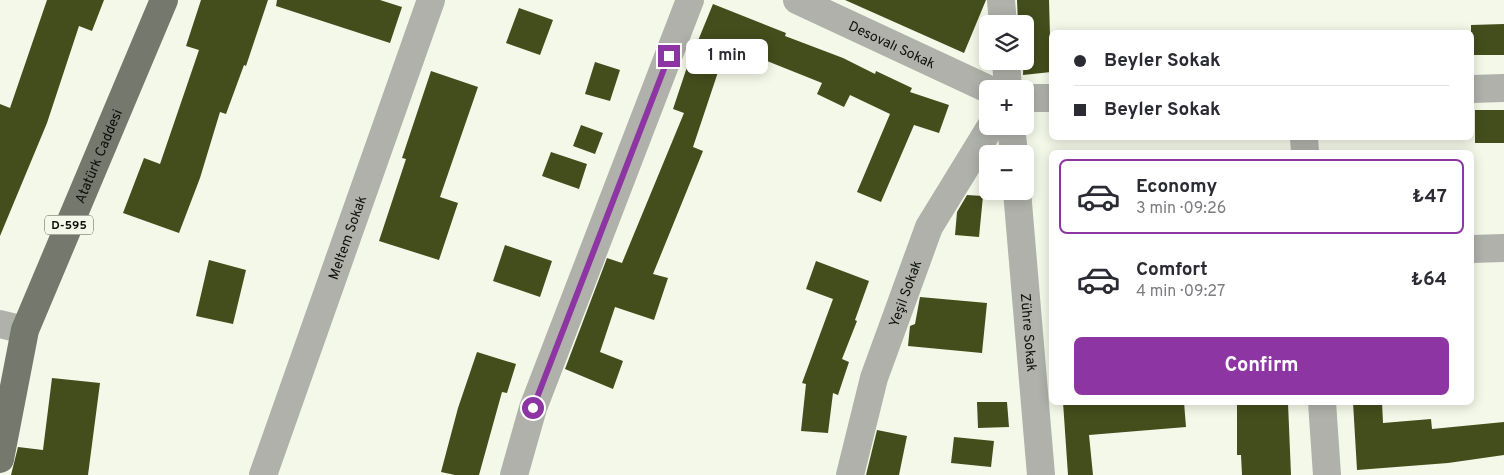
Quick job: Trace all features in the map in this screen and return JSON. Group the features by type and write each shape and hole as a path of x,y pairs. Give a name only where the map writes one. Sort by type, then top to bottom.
{"main road":[{"name":"Atatürk Caddesi","path":"0,459 12,327 164,0"}],"street":[{"name":"Meltem Sokak","path":"263,475 431,0"},
{"path":"514,475 533,408 690,0"},
{"name":"Desovalı Sokak","path":"797,0 979,85"},
{"path":"1001,0 1002,15"},
{"path":"1474,89 1504,88"},
{"path":"1034,98 1049,98"},
{"name":"Yeşil Sokak","path":"850,475 874,378 929,227 986,135"},
{"name":"Zühre Sokak","path":"1018,200 1041,475"},
{"path":"1474,249 1504,248"},
{"path":"1322,405 1326,475"}],"building":[{"path":"47,0 104,0 92,31 79,26 47,123 0,236 0,104 10,108"},
{"path":"201,0 268,0 246,66 244,65 226,114 220,112 200,178 179,233 123,213 144,158 160,164 199,50 186,46"},
{"path":"277,0 380,0 402,7 390,43 276,6"},
{"path":"845,0 986,0 964,53"},
{"path":"1017,0 1049,0 1049,72 1023,75 1023,70 1034,70 1034,15 1018,15"},
{"path":"713,4 786,33 785,36 843,58 875,74 876,71 912,88 910,92 949,105 939,133 914,125 881,202 857,192 890,114 850,95 844,107 817,94 822,83 727,45 693,147 703,151 653,274 668,278 654,320 615,307 600,352 623,361 613,389 565,369 607,258 622,263 684,113 673,109 686,70"},
{"path":"519,8 553,20 540,55 506,43"},
{"path":"1504,24 1504,55 1474,55 1474,30 1471,30 1471,25"},
{"path":"595,62 620,70 610,101 585,94"},
{"path":"431,71 478,87 440,197 458,203 439,260 379,241 406,159 402,158"},
{"path":"1475,110 1504,110 1504,143 1475,143"},
{"path":"581,125 603,133 595,154 573,146"},
{"path":"551,152 587,164 579,189 542,176"},
{"path":"967,195 979,196 979,200 983,200 979,237 955,235 957,212"},
{"path":"505,245 552,261 540,297 493,281"},
{"path":"209,260 246,270 233,324 196,316"},
{"path":"816,261 869,281 855,320 857,321 842,359 849,362 838,395 833,393 828,433 801,431 806,384 802,383 833,299 806,289"},
{"path":"920,297 987,303 982,353 908,346 910,326 915,324"},
{"path":"477,352 516,364 507,393 502,392 479,475 455,475 441,472 458,408"},
{"path":"52,378 100,383 88,475 11,475 18,447 43,450"},
{"path":"977,402 1007,402 1009,427 978,428"},
{"path":"1063,405 1184,405 1186,427 1089,435 1093,475 1068,475"},
{"path":"1237,405 1288,405 1291,475 1242,475 1241,455 1237,455"},
{"path":"1353,405 1382,405 1383,423 1431,419 1432,429 1504,422 1504,455 1448,463 1357,470"},
{"path":"877,430 907,436 899,475 866,475"},
{"path":"954,437 994,441 991,467 951,463"}],"route":[{"path":"533,408 669,56"}]}
